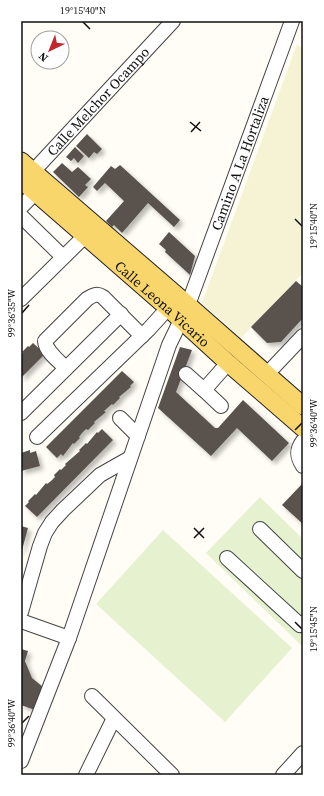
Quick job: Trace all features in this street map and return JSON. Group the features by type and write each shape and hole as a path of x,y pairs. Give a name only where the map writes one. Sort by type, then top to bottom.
{"main road":[{"name":"Calle Leona Vicario","path":"27,177 85,236 168,308 185,312 228,363 303,428"},
{"name":"Calle Leona Vicario","path":"27,177 185,312 267,374 303,406"},
{"path":"276,405 288,392"}],"street":[{"name":"Calle Melchor Ocampo","path":"21,207 27,177 173,21"},
{"name":"Camino A La Hortaliza","path":"22,758 69,638 170,345 185,312 292,21"},
{"path":"21,216 64,257"},
{"path":"21,299 85,236"},
{"path":"66,368 50,352 45,341 87,299 93,295 99,294 103,297 142,336"},
{"path":"36,437 142,336 168,308"},
{"path":"21,413 121,314"},
{"path":"267,374 303,336"},
{"path":"204,390 228,363"},
{"path":"186,374 221,406"},
{"path":"120,418 138,436"},
{"path":"303,441 297,452 298,459 303,466"},
{"path":"21,612 40,546 45,533 52,522 100,475 130,458"},
{"path":"260,529 303,570"},
{"path":"227,558 300,625 303,623"},
{"path":"21,621 69,638"},
{"path":"92,696 172,775"},
{"path":"86,775 114,718"},
{"path":"283,775 303,753"}],"shaded area":[{"path":"297,44 303,49 303,273 241,338 202,303"}],"green space":[{"path":"260,497 303,539 303,644 301,645 206,553"},
{"path":"163,530 292,648 225,722 96,604"}],"building":[{"path":"87,134 102,149 97,154 94,152 89,158 76,146"},
{"path":"75,147 84,156 78,163 74,158 71,161 66,157"},
{"path":"62,163 72,172 78,167 91,179 85,185 88,187 79,197 53,172"},
{"path":"120,165 180,220 174,227 148,203 122,233 114,225 112,227 106,221 124,201 105,183 97,191 93,187 111,166 115,169"},
{"path":"169,232 195,256 190,275 165,252 166,250 159,244"},
{"path":"296,281 303,287 303,318 281,342 267,343 251,327"},
{"path":"33,343 45,354 21,378 22,352"},
{"path":"180,347 192,350 176,392 215,428 218,428 243,400 289,443 272,461 237,428 211,456 158,408"},
{"path":"122,371 134,382 130,386 131,387 119,397 120,398 113,405 112,404 104,411 106,412 94,422 95,423 88,430 86,429 82,433 79,437 80,438 74,444 73,443 63,456 61,454 57,458 46,447"},
{"path":"102,429 113,440 37,517 25,506 29,502 28,501 35,494 36,495 46,483 47,484 51,481 55,477 54,475 80,451 79,450 86,443 87,444 97,432 98,433"},
{"path":"30,450 30,453 36,451 40,466 21,471 21,453"},
{"path":"302,484 303,485 303,524 282,505"},
{"path":"21,526 28,528 21,554"},
{"path":"21,649 28,651 25,661 32,678 43,687 35,710 21,705"}]}
